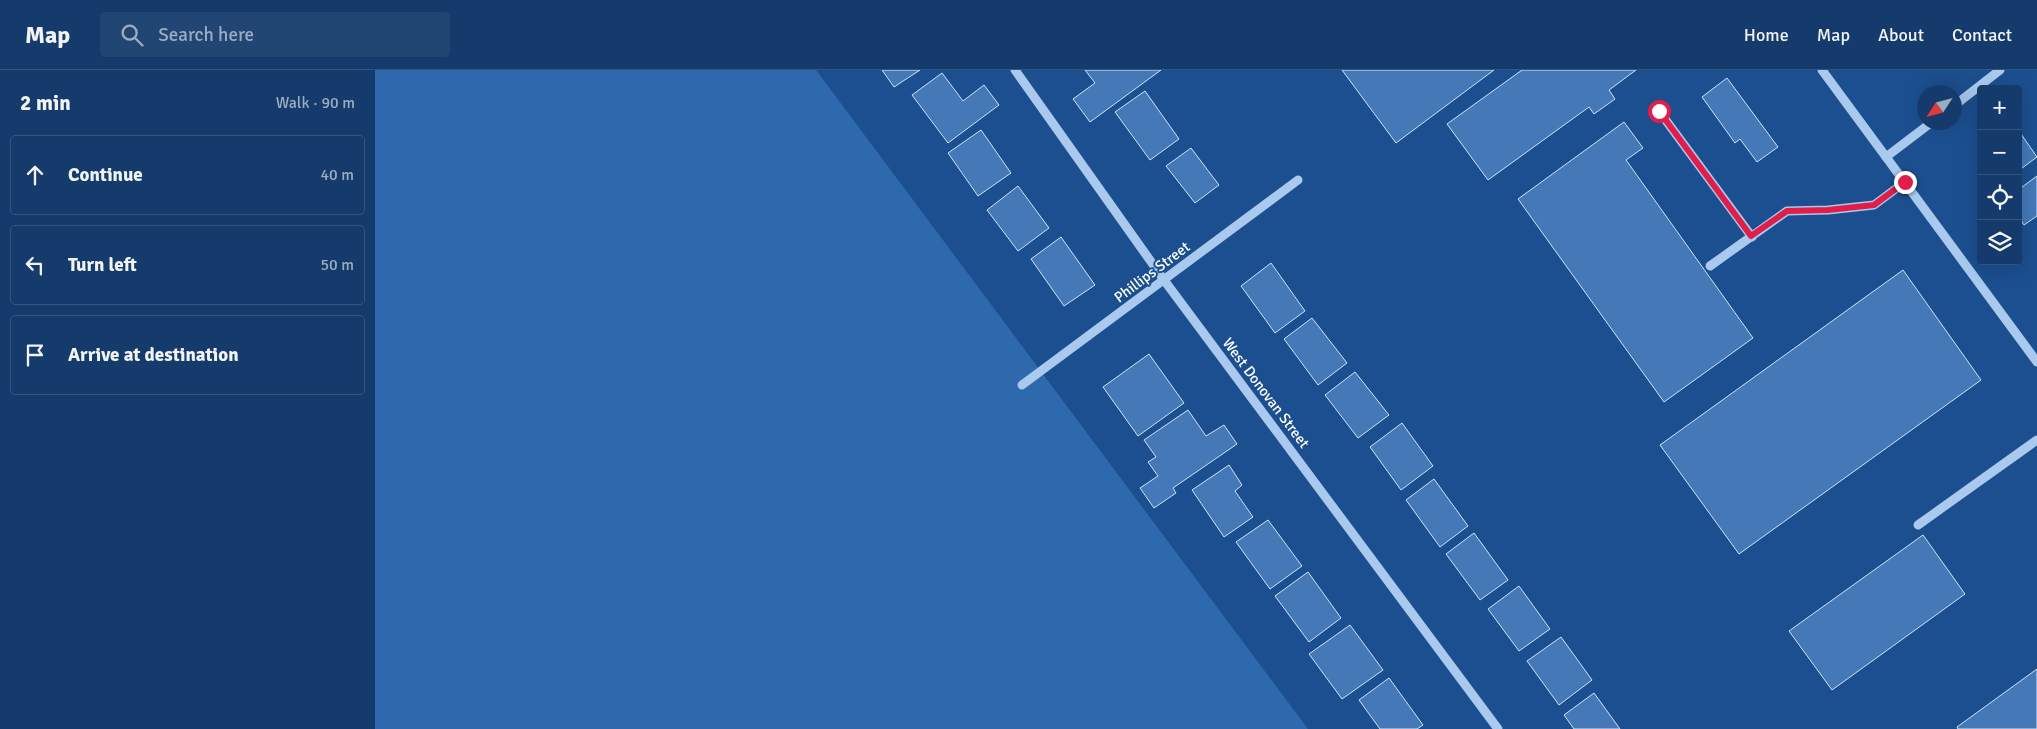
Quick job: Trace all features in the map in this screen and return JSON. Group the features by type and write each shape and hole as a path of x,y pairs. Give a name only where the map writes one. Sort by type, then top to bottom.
{"street":[{"name":"West Donovan Street","path":"1015,70 1164,280 1499,729"},
{"path":"1822,70 2037,362"},
{"path":"1962,100 2000,70"},
{"path":"1659,111 1751,236"},
{"path":"1886,157 1921,130"},
{"name":"Phillips Street","path":"1022,385 1298,180"},
{"path":"1710,266 1787,211 1828,210 1874,205 1905,182"},
{"path":"1918,525 2037,440"}],"shaded area":[{"path":"375,70 816,70 1308,729 375,729"}],"building":[{"path":"882,70 920,70 894,87"},
{"path":"1085,70 1161,70 1090,122 1073,99 1095,83"},
{"path":"1342,70 1494,70 1396,143"},
{"path":"1522,70 1636,70 1609,90 1615,99 1594,114 1589,107 1488,180 1447,124"},
{"path":"942,73 963,101 984,85 999,105 948,143 912,95"},
{"path":"1727,78 1778,147 1757,162 1740,139 1735,143 1702,97"},
{"path":"1145,91 1179,139 1150,160 1115,112"},
{"path":"1624,122 1643,148 1626,160 1753,338 1664,402 1518,199"},
{"path":"981,130 1011,173 978,196 948,153"},
{"path":"2022,135 2037,157 2022,168"},
{"path":"1191,148 1219,185 1195,203 1166,166"},
{"path":"2037,176 2037,216 2024,225 2022,222 2022,187"},
{"path":"1018,186 1049,228 1018,251 987,210"},
{"path":"1061,237 1095,285 1064,306 1031,259"},
{"path":"1271,263 1305,311 1275,333 1241,286"},
{"path":"1903,270 1981,380 1739,554 1660,445"},
{"path":"1312,318 1347,363 1318,385 1284,339"},
{"path":"1149,354 1184,403 1138,436 1103,387"},
{"path":"1355,372 1389,415 1358,438 1325,395"},
{"path":"1188,410 1206,436 1224,425 1237,444 1173,488 1176,493 1154,508 1140,488 1158,476 1148,462 1156,457 1144,440"},
{"path":"1402,423 1433,466 1401,490 1370,447"},
{"path":"1229,465 1242,485 1235,491 1253,517 1224,537 1192,490"},
{"path":"1434,479 1468,526 1440,547 1406,500"},
{"path":"1268,520 1302,566 1270,589 1236,542"},
{"path":"1474,533 1508,580 1480,600 1446,554"},
{"path":"1923,535 1965,594 1832,690 1789,631"},
{"path":"1308,572 1341,618 1309,642 1275,596"},
{"path":"1519,586 1550,629 1519,651 1488,609"},
{"path":"1350,625 1383,670 1342,699 1309,654"},
{"path":"1561,637 1592,680 1559,705 1527,661"},
{"path":"2037,669 2037,729 1958,729 1957,727"},
{"path":"1389,678 1423,725 1417,729 1380,729 1359,700"},
{"path":"1594,693 1620,729 1574,729 1564,715"}],"route":[{"path":"1659,111 1751,236 1787,211 1828,210 1874,205 1905,182"}]}
